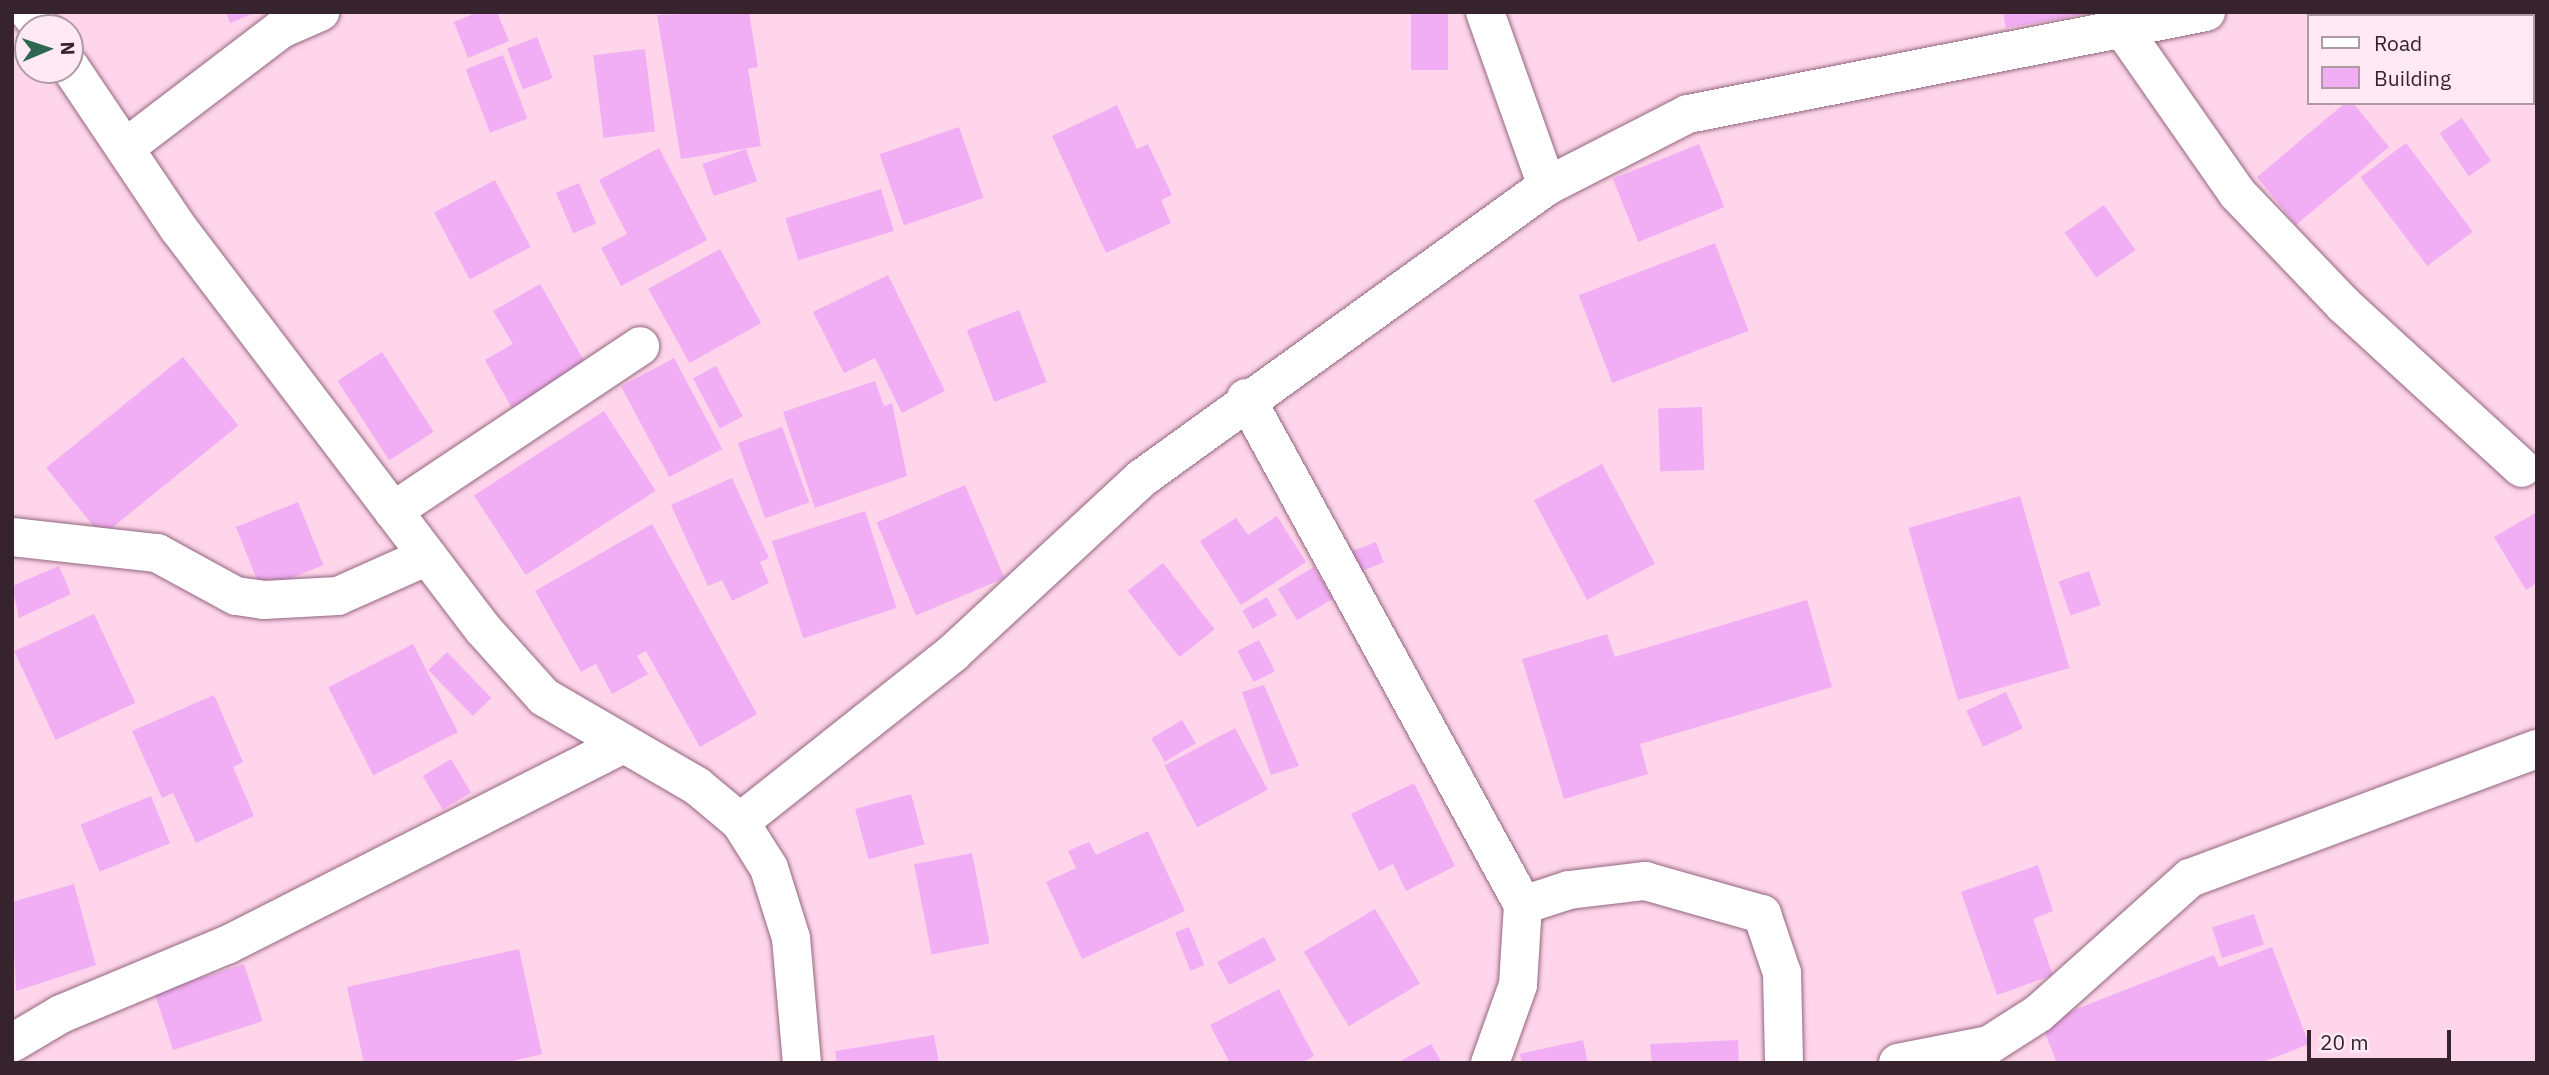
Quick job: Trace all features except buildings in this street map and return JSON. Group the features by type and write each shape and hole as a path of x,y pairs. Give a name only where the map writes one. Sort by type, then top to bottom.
{"street":[{"path":"125,148 281,29 320,12"},
{"path":"1485,12 1547,186"},
{"path":"740,822 953,653 1142,478 1246,398 1547,186 1688,114 2124,31 2206,12"},
{"path":"2124,31 2237,193 2344,305 2522,468"},
{"path":"81,84 125,148 393,511 544,697 622,745 697,786 740,822 769,868 791,938 802,1063"},
{"path":"393,511 640,345"},
{"path":"1246,398 1523,905 1518,985 1490,1063"},
{"path":"12,537 157,553 236,596 264,600 338,596 428,556"},
{"path":"12,1043 61,1014 227,945 622,745"},
{"path":"1898,1063 1991,1054 2190,878 2537,749"},
{"path":"1523,905 1569,890 1645,881 1762,914 1782,973 1784,1063"}]}
